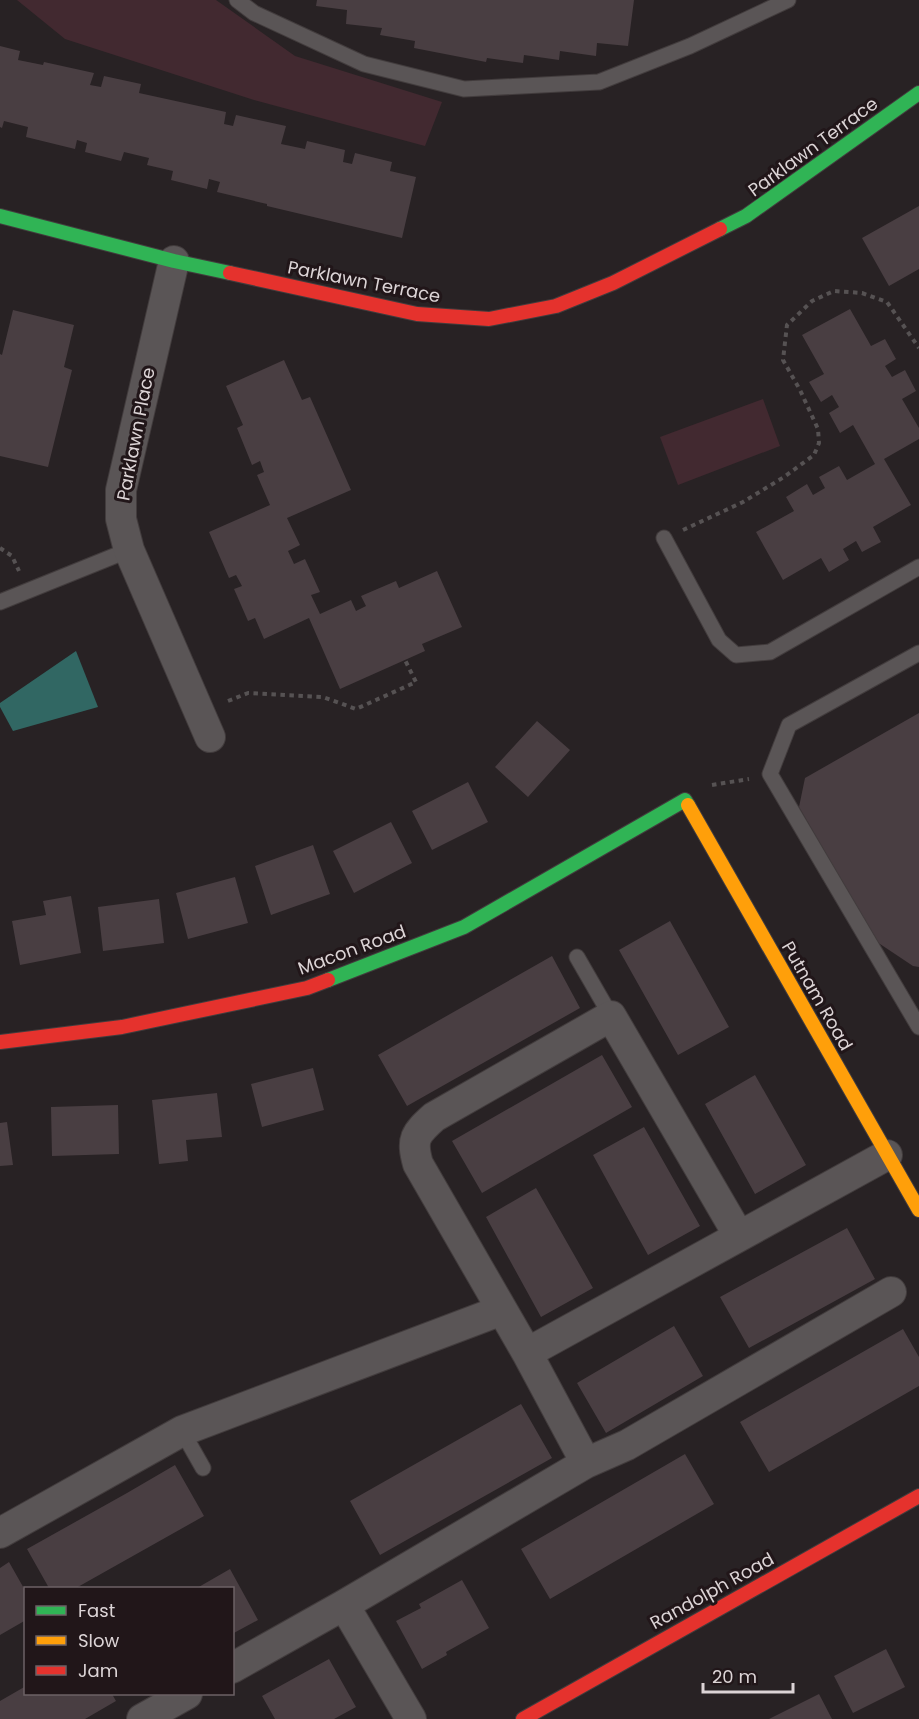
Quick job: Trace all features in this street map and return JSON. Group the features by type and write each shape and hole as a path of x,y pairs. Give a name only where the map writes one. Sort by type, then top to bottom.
{"street":[{"name":"Parklawn Terrace","path":"0,216 174,261 417,314 489,319 556,306 613,283 746,216 919,93"},
{"name":"Parklawn Place","path":"174,261 121,490 121,519 129,550 205,725"},
{"name":"Macon Road","path":"0,1042 122,1027 307,988 464,927 685,800"},
{"name":"Putnam Road","path":"685,800 919,1210"},
{"path":"586,1463 527,1353 418,1164 413,1147 419,1130 434,1117 611,1016 740,1236"},
{"path":"527,1353 887,1155"},
{"path":"234,1667 586,1463 627,1445 891,1293"},
{"path":"0,1533 182,1431 502,1310"},
{"name":"Randolph Road","path":"523,1719 919,1496"},
{"path":"344,1605 411,1719"},
{"path":"142,1719 185,1695"}],"lane":[{"path":"237,0 254,13 363,64 464,89 599,82 690,46 788,0"},
{"path":"664,538 719,640 736,655 770,652 919,567"},
{"path":"0,602 129,550"},
{"path":"918,1024 770,774 789,725 919,654"},
{"path":"577,957 611,1016"},
{"path":"182,1431 203,1468"}],"path":[{"path":"664,538 743,502 814,455 819,443 818,429 783,360 788,325 812,301 834,291 862,293 887,302 919,348"},
{"path":"0,548 12,556 28,591"},
{"path":"205,725 248,693 323,697 356,709 416,682 405,660"},
{"path":"711,785 770,774"}],"shaded area":[{"path":"17,0 216,0 295,56 442,102 425,146 254,100 65,39"},
{"path":"763,399 780,446 678,485 660,437"}],"water":[{"path":"76,651 98,707 13,731 0,703"}],"building":[{"path":"317,0 634,0 628,46 597,43 596,56 560,51 559,60 524,55 523,63 487,58 486,62 414,48 415,41 380,35 382,28 346,24 347,10 316,6"},
{"path":"0,46 20,51 18,60 43,65 44,62 94,73 90,85 101,87 104,76 141,84 139,93 226,112 224,124 233,126 236,115 286,126 281,144 305,149 307,141 345,150 343,162 352,164 355,153 392,162 390,171 416,177 402,238 217,192 220,182 209,179 207,189 171,180 173,171 147,165 149,158 124,152 121,161 85,152 87,143 77,140 75,149 26,137 28,127 4,121 2,128 0,127"},
{"path":"919,206 919,269 889,286 862,238"},
{"path":"850,309 871,346 885,339 896,359 885,366 892,377 905,370 916,391 902,399 919,428 919,439 884,459 911,505 873,527 881,542 862,552 856,541 843,549 849,560 829,572 821,558 783,580 756,532 794,511 786,497 807,484 813,495 825,488 819,477 839,466 847,480 875,464 853,425 840,433 829,413 839,407 832,395 821,402 809,382 824,374 802,335"},
{"path":"13,310 74,325 64,367 72,370 48,467 0,456 0,354 2,355"},
{"path":"284,360 302,400 310,397 351,490 287,518 300,545 288,551 294,564 305,559 320,592 311,595 320,614 351,600 356,611 366,606 361,596 396,581 399,588 437,571 462,627 422,644 425,651 340,689 309,618 264,639 255,618 248,621 234,589 242,586 236,575 229,578 209,532 270,505 257,475 264,472 260,461 252,465 237,428 243,425 226,386"},
{"path":"919,713 919,967 913,966 877,942 799,807 805,778"},
{"path":"537,721 570,750 528,797 495,767"},
{"path":"468,782 488,822 432,850 412,811"},
{"path":"391,822 412,863 354,893 333,851"},
{"path":"313,845 330,894 271,915 255,866"},
{"path":"235,877 248,923 188,939 176,893"},
{"path":"71,896 81,953 20,965 12,921 46,915 43,901"},
{"path":"159,899 164,943 103,951 98,907"},
{"path":"670,921 729,1027 678,1055 619,950"},
{"path":"552,956 580,1008 407,1106 378,1055"},
{"path":"602,1055 632,1107 482,1193 452,1141"},
{"path":"313,1068 324,1110 262,1127 251,1084"},
{"path":"755,1075 806,1165 755,1194 705,1104"},
{"path":"217,1093 222,1137 186,1140 188,1161 159,1164 152,1100"},
{"path":"118,1105 119,1154 52,1156 51,1107"},
{"path":"7,1122 13,1165 0,1166 0,1123"},
{"path":"644,1127 700,1226 648,1255 593,1155"},
{"path":"536,1188 593,1288 541,1317 486,1217"},
{"path":"847,1228 875,1279 749,1348 720,1297"},
{"path":"674,1326 703,1376 606,1433 577,1383"},
{"path":"903,1329 919,1357 919,1386 769,1472 740,1422"},
{"path":"521,1404 552,1458 380,1555 350,1501"},
{"path":"685,1454 714,1504 550,1599 521,1549"},
{"path":"175,1465 204,1516 78,1587 48,1587 27,1549"},
{"path":"9,1562 24,1588 24,1621 0,1635 0,1568"},
{"path":"230,1569 258,1620 234,1633 234,1587 199,1587"},
{"path":"462,1580 489,1628 446,1652 447,1655 422,1669 396,1621 421,1608 419,1604"},
{"path":"886,1649 905,1687 853,1713 834,1676"},
{"path":"329,1659 356,1707 334,1719 275,1719 262,1696"},
{"path":"24,1687 24,1695 113,1695 116,1701 85,1719 0,1719 0,1701"},
{"path":"819,1694 832,1719 769,1719"}],"traffic: fast":[{"path":"720,229 746,216 919,93"},
{"path":"0,216 174,261 230,273"},
{"path":"328,980 464,927 685,800 688,805"}],"traffic: slow":[{"path":"688,805 919,1210"}],"traffic: jam":[{"path":"230,273 417,314 489,319 556,306 613,283 720,229"},
{"path":"0,1042 122,1027 307,988 328,980"},
{"path":"523,1719 919,1496"}]}
